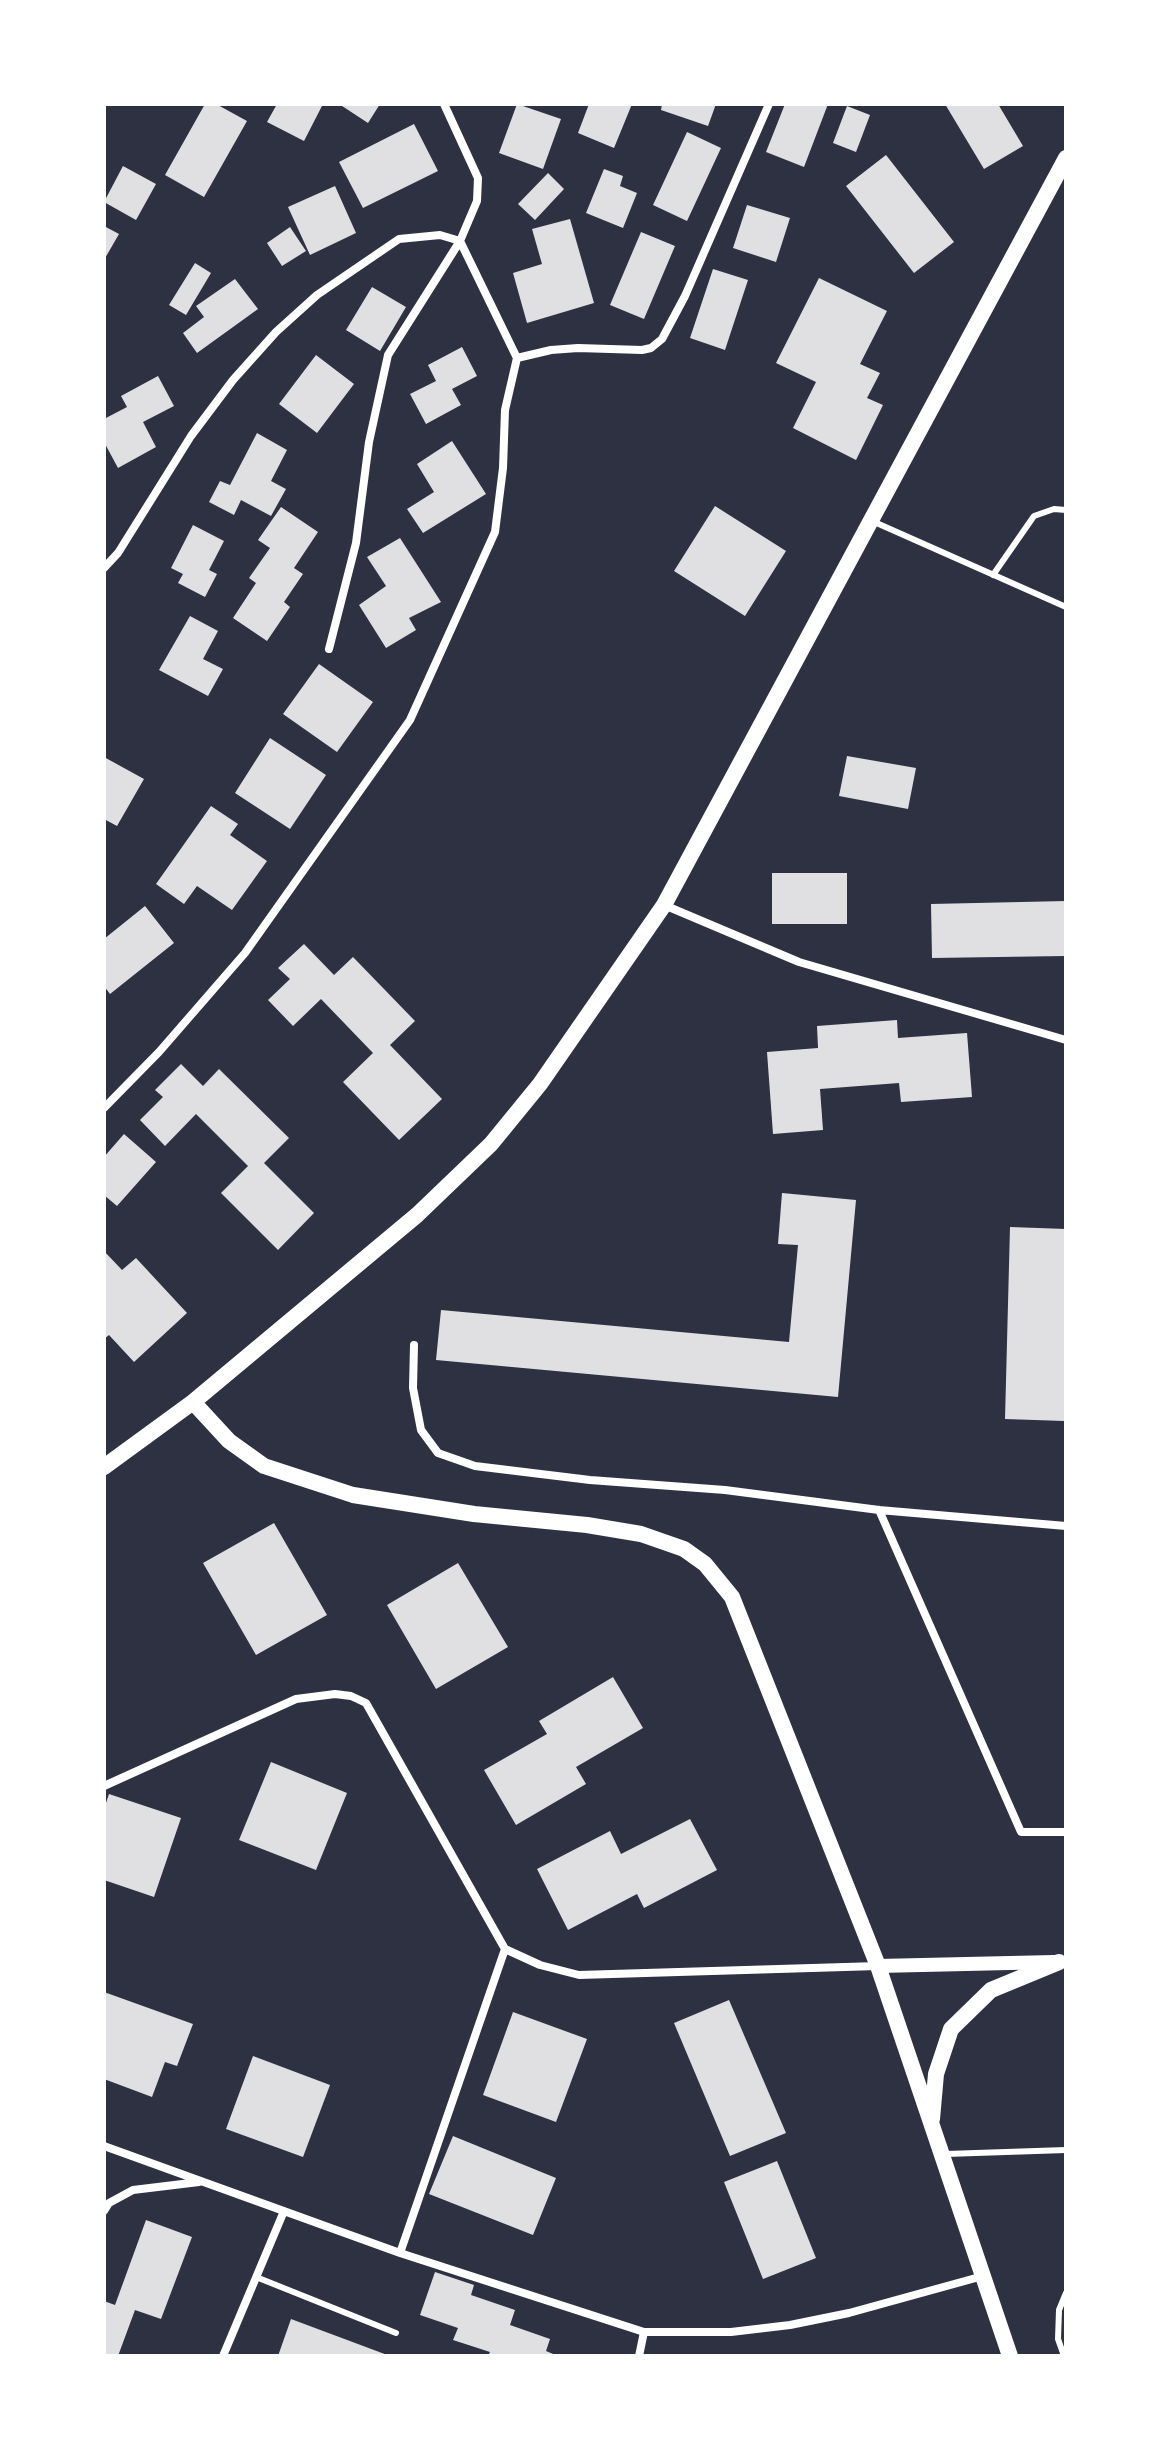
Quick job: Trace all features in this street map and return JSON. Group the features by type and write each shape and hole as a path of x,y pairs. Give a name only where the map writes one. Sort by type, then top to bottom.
{"main road":[{"path":"104,1467 193,1402 417,1215 491,1144 540,1084 664,905 1066,158"},
{"path":"193,1402 229,1441 264,1466 353,1495 474,1514 587,1525 641,1534 684,1549 705,1564 732,1597 878,1966 1010,2356"},
{"path":"932,2127 936,2074 951,2029 991,1990 1063,1962"}],"street":[{"path":"329,649 356,543 369,442 388,355 460,241 477,201 478,178 444,104"},
{"path":"517,358 551,350 642,350 651,348 662,339 685,296 769,104"},
{"path":"104,568 118,553 191,436 233,380 286,322 317,295 399,239 440,235 460,241 517,358 505,410 503,468 495,532 410,720 245,953 159,1052 104,1108"},
{"path":"664,905 799,962 1066,1040"},
{"path":"414,1345 413,1388 421,1430 438,1453 475,1466 590,1480 725,1490 879,1510 1066,1526"},
{"path":"879,1510 1021,1832 1066,1832"},
{"path":"104,1786 296,1699 335,1694 351,1696 366,1703 505,1949 540,1965 579,1975 1063,1962"},
{"path":"400,2253 505,1949"},
{"path":"104,2146 400,2253 644,2332 731,2332 790,2325 849,2313 983,2276"},
{"path":"104,2211 109,2203 133,2190 206,2182"},
{"path":"223,2356 284,2211"},
{"path":"639,2356 644,2332"}],"lane":[{"path":"993,575 1034,516 1054,509 1066,510"},
{"path":"871,520 1066,607"},
{"path":"941,2154 1066,2150"},
{"path":"256,2277 396,2333"},
{"path":"1064,2356 1058,2339 1059,2310 1066,2293"}],"building":[{"path":"205,104 216,104 247,121 204,197 165,175"},
{"path":"277,104 323,104 304,141 267,122"},
{"path":"339,104 380,104 368,123"},
{"path":"517,104 561,119 543,169 499,153"},
{"path":"589,104 632,104 614,148 578,133"},
{"path":"662,104 716,104 708,126 661,110"},
{"path":"785,104 828,104 804,167 766,152"},
{"path":"945,104 998,104 1023,146 984,169"},
{"path":"847,106 870,115 856,152 833,143"},
{"path":"414,124 438,171 363,208 339,162"},
{"path":"687,132 721,148 687,221 653,205"},
{"path":"886,155 954,242 914,273 846,186"},
{"path":"123,166 156,184 136,220 104,202"},
{"path":"604,169 623,176 620,186 637,193 623,228 586,213"},
{"path":"548,173 564,189 535,220 518,204"},
{"path":"335,186 356,233 310,255 288,207"},
{"path":"747,205 790,218 776,262 733,248"},
{"path":"570,219 594,303 527,323 513,273 542,264 532,229"},
{"path":"104,226 119,234 104,260"},
{"path":"290,227 306,251 282,266 267,243"},
{"path":"641,232 675,246 644,319 610,305"},
{"path":"195,263 211,273 186,315 169,305"},
{"path":"713,269 748,280 725,350 690,338"},
{"path":"819,278 887,311 860,364 880,373 867,398 883,405 856,460 793,428 816,382 776,363"},
{"path":"235,279 258,309 197,353 183,333 204,317 196,306"},
{"path":"372,287 406,307 380,351 346,330"},
{"path":"462,347 477,376 452,389 461,405 426,424 410,394 436,381 428,365"},
{"path":"316,355 354,384 317,433 279,404"},
{"path":"158,376 174,406 143,422 156,447 118,468 104,442 104,419 127,407 121,396"},
{"path":"257,433 287,450 271,481 286,489 271,516 241,500 234,515 209,502 220,481 230,485"},
{"path":"452,441 486,494 423,533 407,509 434,492 417,464"},
{"path":"715,506 786,551 745,616 674,571"},
{"path":"281,507 318,532 294,568 303,574 284,602 290,607 267,641 233,618 256,583 249,578 270,548 258,540"},
{"path":"193,525 224,541 209,570 217,574 205,597 178,583 183,574 171,568"},
{"path":"400,538 441,602 409,618 416,630 386,648 359,605 386,586 367,557"},
{"path":"190,616 218,631 203,659 223,669 208,696 159,670"},
{"path":"319,664 373,702 337,752 283,714"},
{"path":"270,738 326,775 290,829 235,793"},
{"path":"847,756 916,768 908,809 839,796"},
{"path":"104,757 144,779 117,826 104,819"},
{"path":"211,806 238,824 230,835 267,861 232,910 197,886 184,904 156,884"},
{"path":"772,873 847,873 847,924 772,924"},
{"path":"1066,901 1066,956 932,958 931,904"},
{"path":"145,906 174,943 110,994 104,986 104,939"},
{"path":"304,944 334,975 353,957 415,1021 390,1045 442,1099 399,1140 343,1082 373,1053 321,999 293,1026 268,1000 290,979 278,968"},
{"path":"897,1020 898,1038 967,1033 972,1097 901,1102 899,1083 820,1089 823,1130 773,1134 767,1052 818,1048 817,1026"},
{"path":"181,1064 203,1086 219,1069 289,1138 264,1163 314,1213 278,1250 221,1193 248,1166 196,1114 165,1146 140,1120 163,1097 155,1090"},
{"path":"124,1134 156,1162 117,1206 104,1195 104,1157"},
{"path":"782,1193 856,1200 838,1397 436,1360 441,1310 789,1342 798,1245 778,1244"},
{"path":"1010,1227 1066,1229 1064,1421 1005,1419"},
{"path":"104,1251 122,1270 136,1258 187,1313 134,1362 109,1335 104,1339"},
{"path":"274,1523 327,1615 256,1655 203,1563"},
{"path":"458,1563 508,1647 436,1689 387,1605"},
{"path":"613,1677 643,1728 576,1767 586,1784 516,1825 484,1770 547,1734 539,1721"},
{"path":"271,1762 347,1793 316,1870 239,1840"},
{"path":"109,1794 181,1818 154,1897 104,1880 104,1809"},
{"path":"690,1819 717,1870 644,1908 637,1894 568,1930 537,1869 610,1831 621,1854"},
{"path":"104,1992 193,2024 177,2066 165,2062 152,2097 104,2079"},
{"path":"729,2000 786,2133 730,2156 674,2023"},
{"path":"513,2012 587,2039 556,2122 483,2095"},
{"path":"253,2056 330,2085 303,2157 226,2129"},
{"path":"453,2136 556,2178 533,2235 429,2194"},
{"path":"777,2161 816,2258 763,2279 724,2182"},
{"path":"146,2220 192,2237 161,2319 135,2310 118,2356 104,2356 104,2301 115,2305"},
{"path":"435,2272 474,2285 471,2295 515,2310 510,2325 550,2339 546,2351 558,2356 488,2356 490,2352 453,2340 458,2328 420,2315"},
{"path":"291,2319 390,2356 278,2356"}]}
